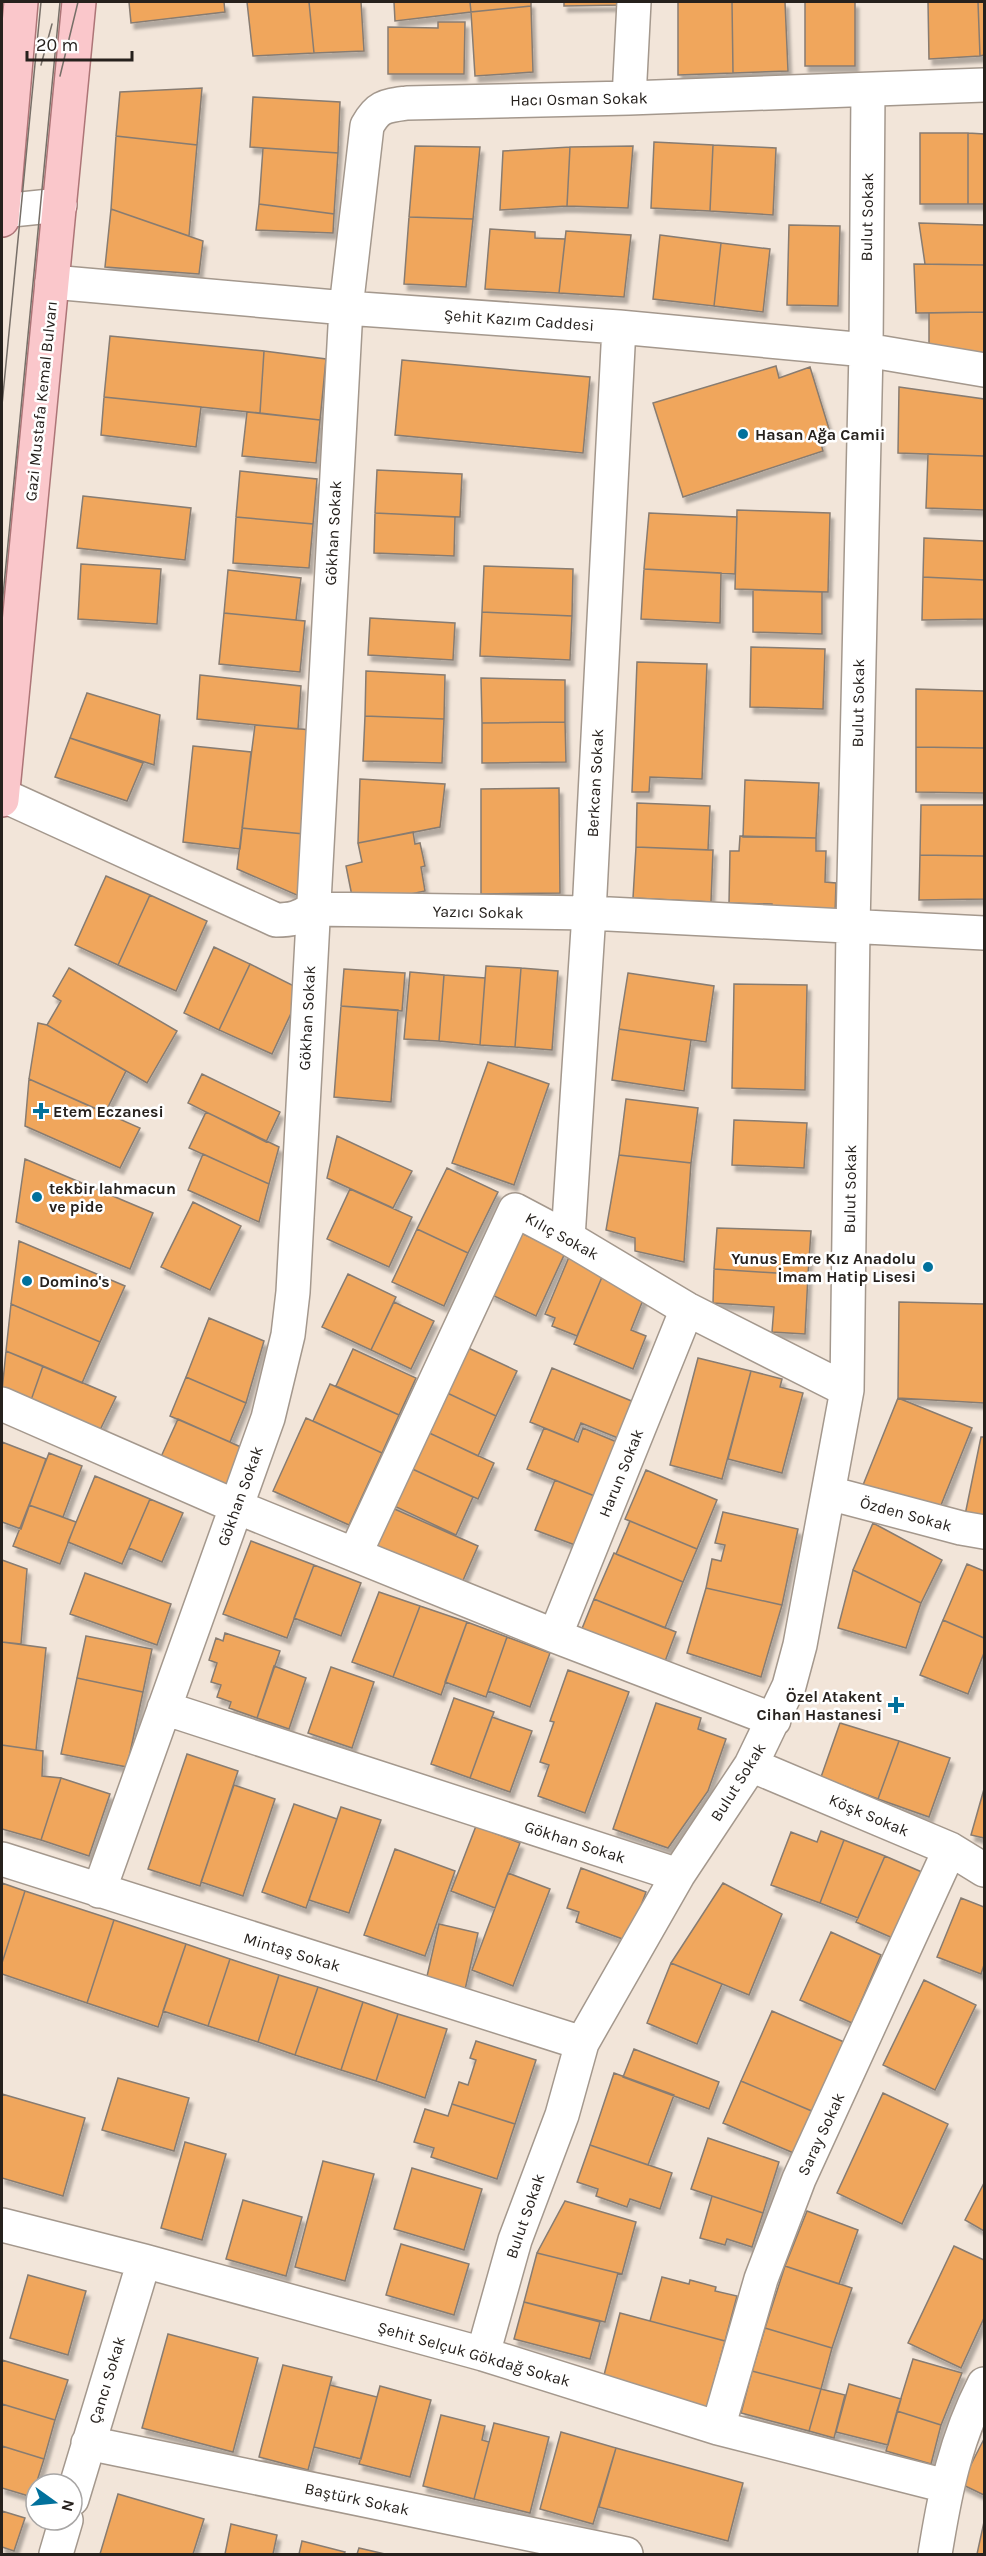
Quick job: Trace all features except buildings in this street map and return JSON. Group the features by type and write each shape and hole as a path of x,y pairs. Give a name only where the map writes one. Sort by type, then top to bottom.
{"main road":[{"path":"2,214 21,2"},
{"name":"Gazi Mustafa Kemal Bulvarı","path":"2,801 79,2"}],"street":[{"path":"629,98 634,2"},
{"name":"Hacı Osman Sokak","path":"346,308 367,126 374,112 386,106 407,103 629,98 984,85"},
{"name":"Bulut Sokak","path":"483,2354 515,2240 562,2115 582,2043 678,1875 751,1765 789,1686 800,1645 847,1390 853,927 866,350 868,90"},
{"path":"2,214 60,205"},
{"name":"Şehit Kazım Caddesi","path":"52,282 346,308 619,327 866,350 984,370"},
{"name":"Gökhan Sokak","path":"99,1891 268,1419 288,1335 293,1292 346,308"},
{"name":"Berkcan Sokak","path":"568,1238 589,913 619,327"},
{"name":"Yazıcı Sokak","path":"2,795 276,920 291,920 303,916 312,909 589,913 984,933"},
{"name":"Kılıç Sokak","path":"356,1554 515,1210 568,1238 687,1309 847,1390"},
{"name":"Harun Sokak","path":"555,1636 687,1309"},
{"path":"2,1404 237,1507 555,1636 774,1720"},
{"name":"Özden Sokak","path":"829,1493 984,1532"},
{"name":"Gökhan Sokak","path":"164,1708 678,1875"},
{"name":"Köşk Sokak","path":"751,1765 950,1849 984,1870"},
{"name":"Saray Sokak","path":"718,2428 761,2279 799,2179 950,1849"},
{"name":"Mintaş Sokak","path":"2,1859 582,2043"},
{"name":"Şehit Selçuk Gökdağ Sokak","path":"2,2225 144,2261 483,2354 718,2428 946,2486"},
{"name":"Çancı Sokak","path":"80,2472 144,2261"},
{"path":"935,2554 946,2486 956,2446 984,2384"},
{"name":"Baştürk Sokak","path":"88,2443 626,2554"},
{"path":"56,2554 62,2532"}],"tram line":[{"path":"2,405 41,2"},
{"path":"2,606 60,2"},
{"path":"60,76 78,2"},
{"path":"41,65 52,24"}],"place":[{"name":"Hasan Ağa Camii","path":"743,434"},
{"name":"Etem Eczanesi","path":"41,1111"},
{"name":"tekbir lahmacun ve pide","path":"37,1197"},
{"name":"Yunus Emre Kız Anadolu İmam Hatip Lisesi","path":"928,1267"},
{"name":"Domino's","path":"27,1281"},
{"name":"Özel Atakent Cihan Hastanesi","path":"896,1705"}]}
